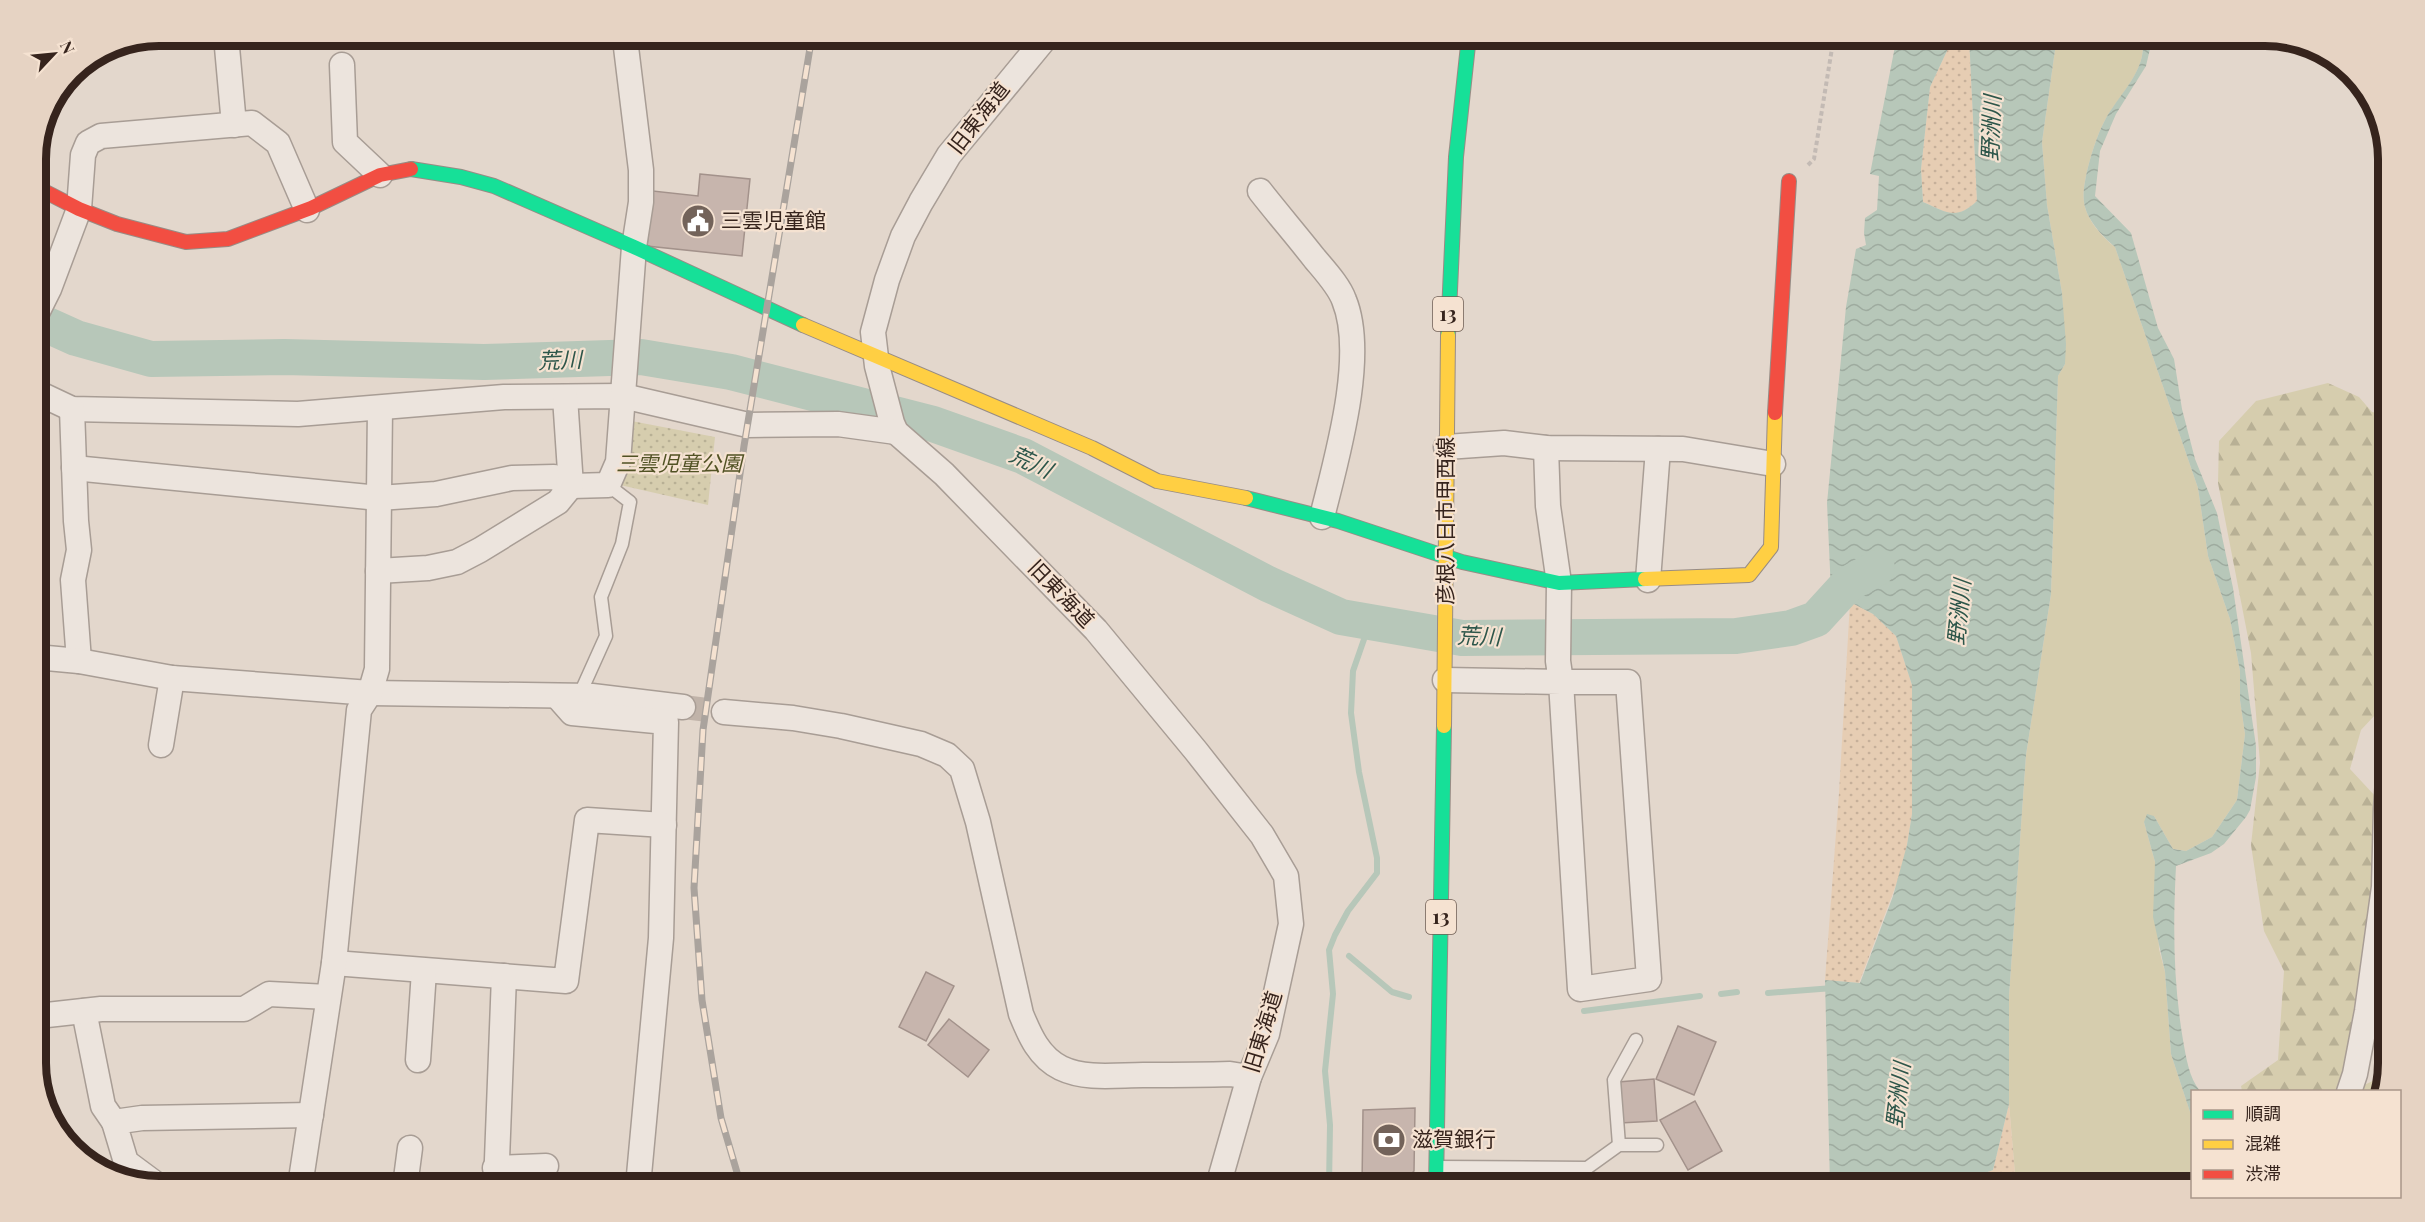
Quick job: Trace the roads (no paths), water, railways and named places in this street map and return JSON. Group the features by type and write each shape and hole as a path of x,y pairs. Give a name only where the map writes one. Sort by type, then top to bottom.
{"street":[{"name":"彦根八日市甲西線","path":"1436,1176 1445,680 1448,303 1456,157 1468,46"},
{"path":"227,47 234,124"},
{"path":"74,468 379,498 436,494 512,478 554,477 571,486 608,485 618,462 627,322 640,202 641,170 628,47"},
{"name":"旧東海道","path":"1038,47 949,155 903,236 886,280 873,332 876,361 896,432 944,474 1096,630 1262,835 1286,876 1291,924 1267,1034 1249,1077 1221,1176"},
{"path":"342,65 345,141 380,175"},
{"path":"47,293 79,209 83,155 88,143 101,136 252,123 278,143 307,210"},
{"path":"47,193 79,209 117,224 186,242 228,239 307,210 380,175 409,169 440,173 494,186 634,248 876,361 1092,448 1157,481 1253,499 1322,517 1445,556 1559,587 1749,575 1770,547 1776,364 1789,181"},
{"path":"1260,191 1325,271 1344,299 1351,326 1351,363 1344,428 1322,517"},
{"path":"47,397 72,409 298,414 504,397 565,397 623,389 748,424 838,424 896,432"},
{"path":"378,571 428,568 457,562 558,502 571,486 565,397"},
{"path":"302,1176 334,963 359,710 370,693 377,669 380,408"},
{"path":"72,409 80,550 73,580 79,661"},
{"path":"1446,447 1504,443 1546,448 1683,449 1773,465"},
{"path":"1445,680 1560,672 1628,681 1649,979 1580,989 1560,672 1559,587 1548,506 1546,448"},
{"path":"1648,580 1658,449"},
{"path":"47,658 79,661 172,678 370,693 568,696 683,708"},
{"path":"161,745 172,678"},
{"path":"568,696 572,713 666,722 661,938 639,1176"},
{"path":"724,712 812,721 921,744 947,755 962,769 978,822 1021,1014 1031,1040 1059,1067 1076,1074 1102,1076 1230,1074 1249,1077"},
{"path":"334,963 566,981 587,820 664,825"},
{"path":"2350,1090 2367,1011 2378,931"},
{"path":"418,1059 424,971"},
{"path":"496,1176 504,976"},
{"path":"47,1015 84,1011 244,1009 269,994 328,997"},
{"path":"84,1011 103,1106 114,1122 126,1162 142,1174"},
{"path":"114,1122 142,1118 311,1115"},
{"path":"406,1176 410,1148"},
{"path":"501,1176 546,1166"}],"lane":[{"path":"568,696 606,636 601,597 622,544 630,502 608,485"},
{"path":"1619,1145 1614,1080 1636,1040"},
{"path":"1436,1167 1587,1168 1619,1145 1657,1144"},
{"path":"1537,1168 1537,1176"}],"water":[{"name":"野洲川","path":"1895,46 1949,46 1930,87 1921,169 1923,202 1938,209 1957,213 1977,201 1969,46 2056,46 2042,142 2047,205 2062,293 2066,344 2065,364 2058,376 2051,594 2026,755 2009,996 2009,1104 1993,1170 1977,1176 1830,1176 1825,980 1860,983 1893,896 1907,845 1912,814 1912,685 1896,636 1873,614 1831,592 1827,503 1846,307 1856,249 1866,245 1865,218 1877,210 1879,176 1870,174"},
{"path":"2143,46 2151,46 2146,66 2116,114 2100,151 2095,196 2131,233 2158,328 2174,359 2182,409 2195,459 2217,513 2233,588 2256,746 2256,777 2250,810 2246,817 2224,844 2211,853 2176,866 2174,931 2177,996 2187,1060 2193,1080 2199,1090 2191,1090 2191,1115 2171,1054 2165,972 2153,917 2155,862 2144,822 2147,814 2154,816 2173,849 2186,851 2212,837 2237,800 2245,734 2240,700 2240,671 2230,619 2208,556 2198,488 2115,247 2091,221 2084,202 2089,162 2097,139 2110,111 2137,71"}],"waterway":[{"name":"荒川","path":"47,325 76,338 151,359 284,357 484,362 641,357 731,372 933,424 1023,456 1268,584 1341,617 1462,638 1736,636 1791,628 1816,619 1848,584 1877,568"},
{"path":"1329,1176 1330,1125 1325,1071 1333,994 1329,950 1348,911 1377,873 1377,858 1359,772 1351,713 1353,671 1370,622"},
{"path":"1349,956 1392,992 1409,997"},
{"path":"1768,993 1833,988"},
{"path":"1721,994 1737,992"},
{"path":"1584,1011 1700,996"}],"tunnel":[{"path":"683,707 724,712"}],"railway":[{"path":"738,1176 721,1118 702,1000 694,888 703,730 744,446 810,47"}],"place":[{"name":"三雲児童館","path":"698,221"},
{"name":"滋賀銀行","path":"1389,1140"}],"park label":[{"name":"三雲児童公園","path":"679,464"}]}
